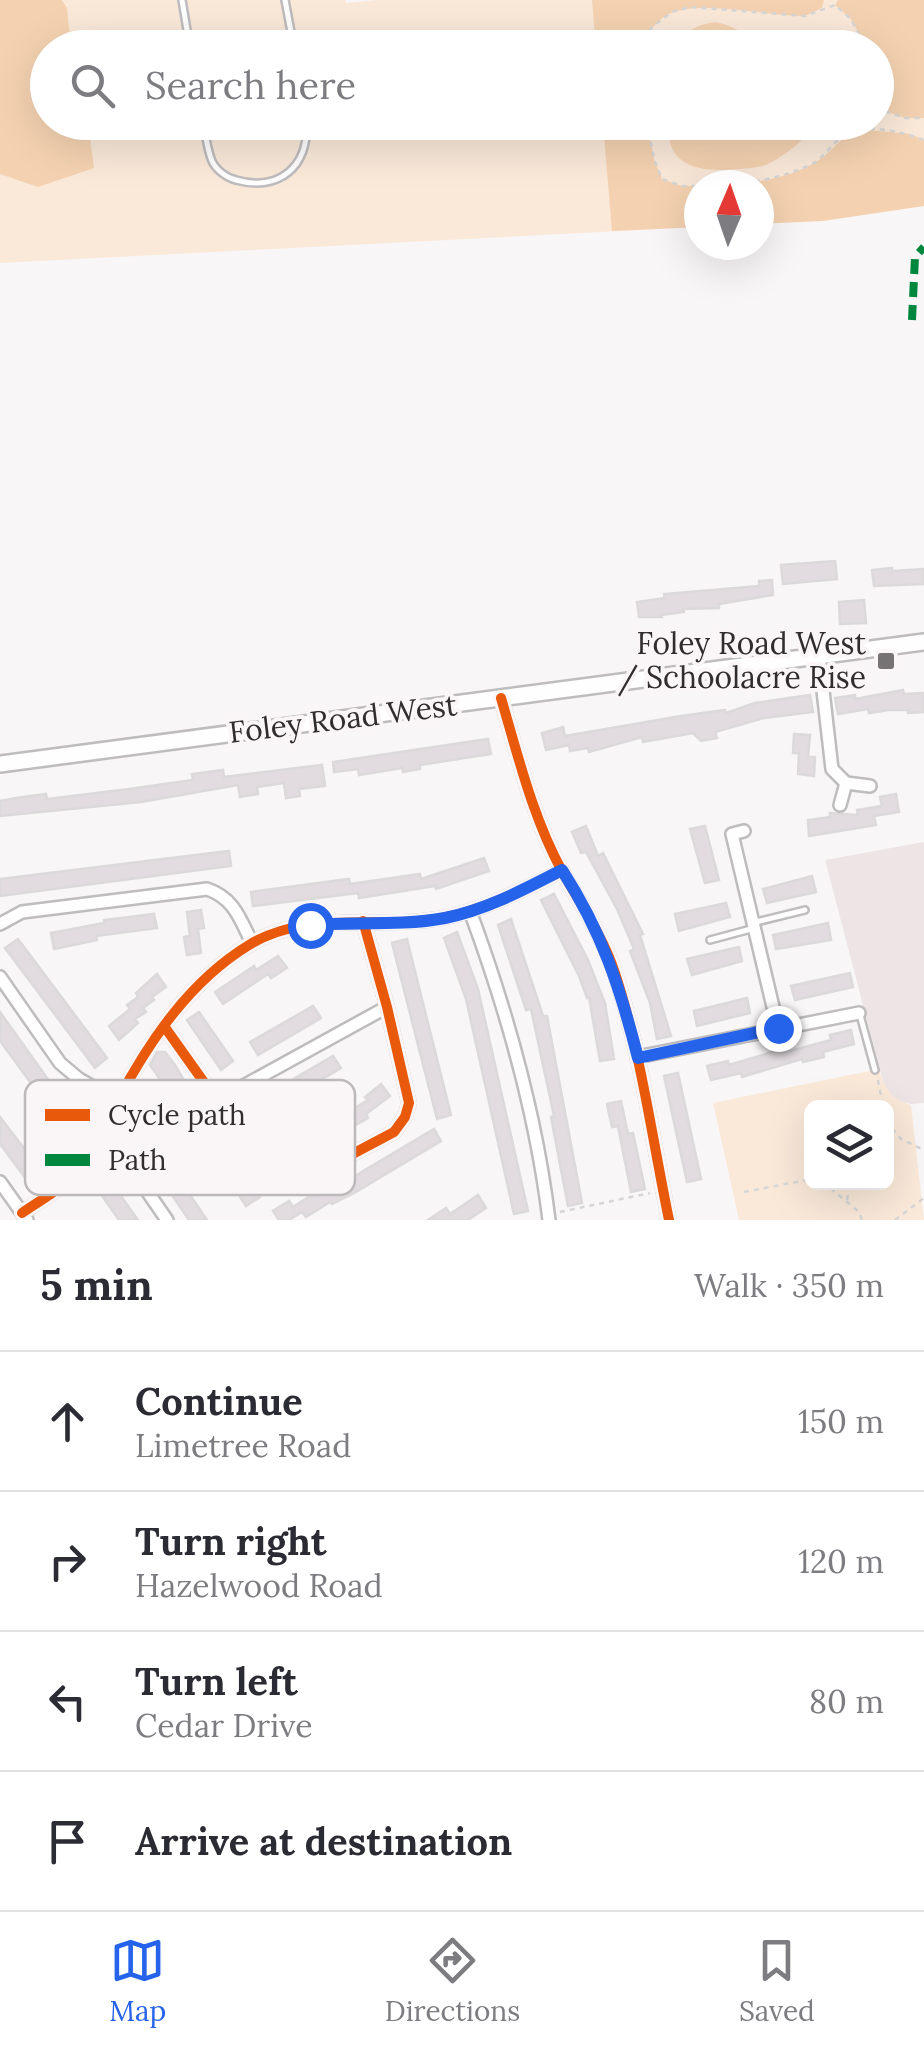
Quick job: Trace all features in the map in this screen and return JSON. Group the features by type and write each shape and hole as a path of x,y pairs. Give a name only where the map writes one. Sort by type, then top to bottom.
{"main road":[{"name":"Foley Road West","path":"0,764 924,642"}],"street":[{"path":"819,656 832,769 846,783 870,786"},
{"path":"501,698 533,801 562,870 588,910 614,970 638,1058 669,1220"},
{"path":"840,805 846,783"},
{"path":"744,831 732,834 778,1028"},
{"path":"130,1080 190,992 252,943 310,925 414,922 470,911 562,870"},
{"path":"0,924 22,912 207,889 222,894 235,908 252,943"},
{"path":"470,911 506,1016 527,1099 549,1217"},
{"path":"355,1153 394,1132 409,1103 364,921"},
{"path":"0,976 60,1063 81,1080"},
{"path":"255,1080 388,1007"},
{"path":"638,1058 859,1013"},
{"path":"164,1026 203,1080"},
{"path":"0,1182 25,1216 50,1195"},
{"path":"150,1195 167,1220"}],"lane":[{"path":"182,0 187,30"},
{"path":"286,0 291,30"},
{"path":"207,140 213,164 229,178 252,184 271,183 291,172 302,155 304,140"},
{"path":"710,940 805,910"},
{"path":"859,1013 875,1070"}],"path":[{"path":"650,30 672,12 690,8 805,16 836,2 857,30"},
{"path":"894,115 924,118"},
{"path":"894,132 924,140"},
{"path":"650,140 662,179 684,186"},
{"path":"774,176 814,163 839,140"},
{"path":"875,1070 881,1100"},
{"path":"894,1130 902,1139 924,1150"},
{"path":"744,1192 804,1181"},
{"path":"549,1217 663,1190"},
{"path":"833,1190 859,1212 862,1220"},
{"path":"847,1202 849,1190"},
{"path":"894,1220 924,1198"}],"shaded area":[{"path":"0,0 924,0 924,206 774,222 774,170 684,170 684,228 0,263"},
{"path":"0,0 62,0 69,30 30,30 30,140 90,140 94,168 38,187 0,174"},
{"path":"592,0 824,0 822,8 805,16 684,9 661,19 651,30 594,30"},
{"path":"838,0 924,0 924,118 894,114 894,30 857,30 835,5"},
{"path":"716,22 738,30 691,30"},
{"path":"894,132 910,134 924,140 924,206 823,221 774,223 774,178 816,162 843,140 894,140"},
{"path":"604,140 650,140 662,179 684,186 684,228 612,231"},
{"path":"669,140 802,140 781,157 751,168 712,170 680,159"},
{"path":"924,842 924,1103 911,1104 895,1100 884,1085 825,860"},
{"path":"879,1069 890,1092 911,1105 924,1220 739,1220 713,1103"}],"building":[{"path":"835,561 837,579 783,584 781,565"},
{"path":"924,569 924,584 874,586 872,570"},
{"path":"772,580 773,595 719,604 719,608 683,609 684,612 662,617 639,617 637,602 665,598 664,594 759,586 759,581"},
{"path":"864,600 866,623 840,624 839,602"},
{"path":"903,690 904,694 924,693 924,712 869,713 868,709 838,714 835,698 855,695 855,699"},
{"path":"810,695 813,712 764,718 715,732 717,738 701,741 693,733 643,742 642,737 589,752 588,748 570,751 569,745 546,750 542,733 563,727 565,736 681,716 725,710 726,713 755,703"},
{"path":"794,734 810,735 808,757 815,757 814,776 798,774 799,753 793,753"},
{"path":"488,739 491,754 420,765 420,769 403,772 402,768 359,775 358,769 334,772 333,762"},
{"path":"322,765 325,786 299,789 300,796 286,798 284,783 257,787 258,794 240,797 238,785 141,802 0,816 0,801 16,798 46,794 47,799 129,789 193,780 192,774 223,770 224,777"},
{"path":"896,794 899,812 874,816 876,825 809,836 808,820 830,817 830,813 858,815 857,810 882,806 880,797"},
{"path":"586,826 598,856 603,853 643,934 640,935 671,1036 657,1039 650,1003 630,951 634,949 617,909 572,832"},
{"path":"705,826 719,880 705,883 690,829"},
{"path":"229,851 231,866 0,896 0,879"},
{"path":"484,858 489,871 436,889 435,886 359,898 358,893 253,906 251,892 349,879 350,884 420,874 421,879"},
{"path":"812,876 816,892 767,903 763,889"},
{"path":"554,894 605,1003 614,1059 600,1061 589,997 541,900"},
{"path":"726,903 730,917 679,931 675,914"},
{"path":"201,910 201,953 187,955 187,912"},
{"path":"154,914 157,928 96,936 97,940 54,949 51,933 104,920"},
{"path":"511,919 543,1016 547,1016 582,1203 568,1206 531,1009 526,1010 498,925"},
{"path":"828,923 831,940 776,949 773,935"},
{"path":"457,932 478,989 528,1211 514,1214 466,999 444,938"},
{"path":"18,939 107,1058 95,1068 5,948"},
{"path":"407,939 451,1115 437,1119 392,943"},
{"path":"739,947 742,961 692,975 687,959"},
{"path":"278,956 287,968 271,978 268,974 223,1004 215,992 254,966 256,970"},
{"path":"850,973 853,987 795,1000 791,986"},
{"path":"157,974 166,987 152,997 154,1000 143,1008 146,1012 135,1019 138,1023 119,1040 109,1026 130,1009 127,1005 138,997 136,993"},
{"path":"747,998 750,1013 697,1026 694,1011"},
{"path":"313,1006 321,1018 258,1055 250,1042"},
{"path":"0,1012 48,1080 29,1080 0,1041"},
{"path":"199,1012 233,1061 221,1070 187,1020"},
{"path":"851,1030 854,1044 823,1052 824,1057 803,1062 802,1059 742,1077 741,1073 711,1080 707,1066 728,1061 729,1065 789,1047 790,1051"},
{"path":"157,1052 165,1052 184,1080 161,1080 150,1065"},
{"path":"333,1056 341,1068 321,1080 292,1080"},
{"path":"678,1073 701,1179 687,1182 664,1076"},
{"path":"381,1084 390,1096 355,1125 355,1108 368,1100 365,1097"},
{"path":"621,1101 628,1134 633,1133 645,1189 631,1192 618,1126 612,1127 607,1104"},
{"path":"0,1117 25,1150 25,1178 0,1144"},
{"path":"434,1129 441,1141 355,1192 355,1176"},
{"path":"101,1195 120,1195 138,1220 119,1220"},
{"path":"172,1195 190,1195 207,1220 189,1220"},
{"path":"239,1195 259,1195 260,1197 246,1206"},
{"path":"311,1195 350,1195 306,1217 302,1212 289,1220 279,1220 273,1211 289,1201 293,1207"},
{"path":"478,1195 486,1208 468,1220 428,1220 446,1208 450,1214"}],"marked path":[{"path":"912,320 915,257 924,247"}],"cycle path":[{"path":"501,698 543,830 615,973 639,1065 669,1220"},
{"path":"130,1080 190,994 228,960 271,934 319,924 442,918 473,910 562,871"},
{"path":"355,1153 394,1132 409,1103 363,921"},
{"path":"164,1026 202,1080"},
{"path":"22,1213 49,1195"}],"place":[{"name":"Foley Road West / Schoolacre Rise","path":"886,661"}],"route":[{"path":"310,925 445,918 519,891 562,870 588,910 614,970 638,1058 778,1028"}]}
